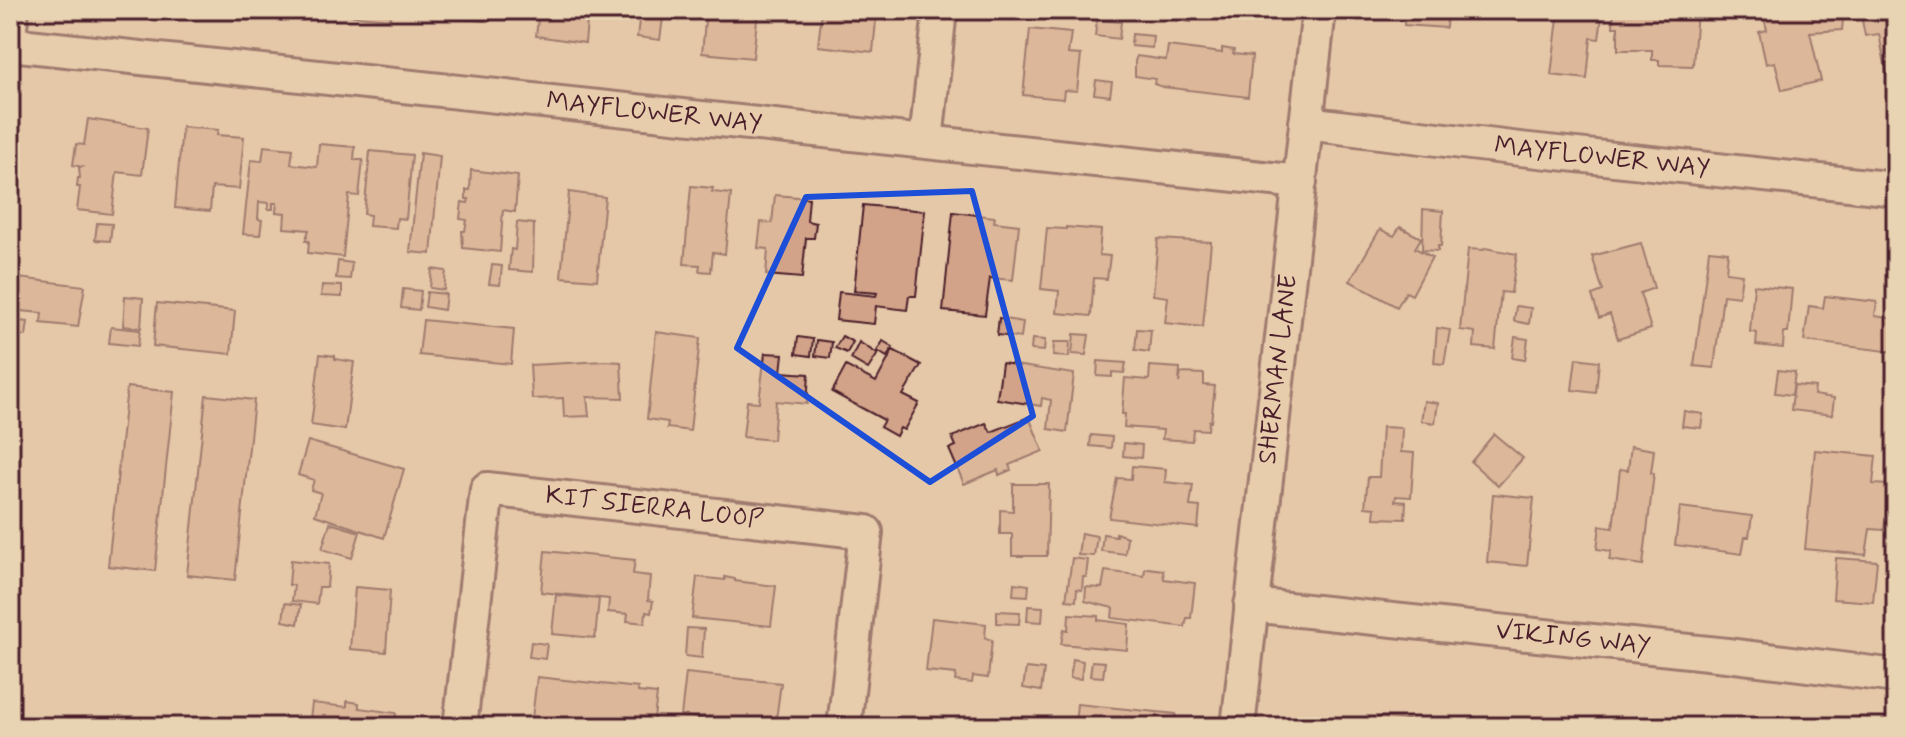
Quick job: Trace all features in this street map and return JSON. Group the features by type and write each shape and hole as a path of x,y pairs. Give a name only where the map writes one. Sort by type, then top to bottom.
{"street":[{"path":"10,27 12,10"},
{"path":"926,141 940,10"},
{"name":"SHERMAN LANE","path":"1238,727 1319,10"},
{"name":"MAYFLOWER WAY","path":"10,44 1300,182"},
{"name":"MAYFLOWER WAY","path":"1306,123 1896,189"},
{"name":"KIT SIERRA LOOP","path":"460,727 487,489 866,532 844,727"},
{"name":"VIKING WAY","path":"1251,605 1896,676"}],"highlighted area":[{"path":"972,191 1033,416 930,482 737,348 806,197"}],"building":[{"path":"343,10 407,10 407,13 391,11 390,19 355,16 343,13"},
{"path":"438,10 504,10 504,13 486,11 485,21 450,18 450,13"},
{"path":"539,10 588,10 585,43 536,36"},
{"path":"616,10 664,10 660,40 637,37 640,13"},
{"path":"706,10 758,10 753,58 702,53"},
{"path":"822,10 877,10 873,52 818,46"},
{"path":"1163,10 1192,10 1191,22 1162,18"},
{"path":"1405,10 1447,10 1446,28 1404,25"},
{"path":"1559,10 1603,10 1599,39 1591,38 1587,79 1551,75"},
{"path":"1614,10 1697,10 1693,66 1659,65 1659,60 1652,60 1652,50 1618,50 1618,27 1613,27"},
{"path":"1777,10 1844,10 1842,30 1810,32 1821,81 1782,90 1775,62 1766,64 1759,32 1767,30 1763,13"},
{"path":"1860,10 1887,10 1888,16 1896,14 1896,105 1893,105 1879,34 1865,36"},
{"path":"1097,20 1121,22 1119,39 1095,36"},
{"path":"1030,29 1071,33 1068,54 1081,55 1077,91 1064,90 1063,99 1023,95"},
{"path":"1132,34 1153,36 1152,48 1131,46"},
{"path":"1168,46 1222,53 1222,48 1234,50 1233,54 1252,56 1248,97 1163,87 1154,84 1155,79 1135,76 1137,56 1166,60"},
{"path":"1096,80 1112,82 1110,96 1094,94"},
{"path":"88,119 148,128 142,175 117,172 112,214 77,210 79,168 82,167 73,165 76,144 84,145"},
{"path":"182,127 218,130 217,135 244,137 239,189 212,187 210,211 175,208"},
{"path":"319,144 355,147 354,160 363,160 359,196 349,195 343,257 308,253 309,241 305,241 309,230 284,228 285,213 276,212 277,203 273,203 273,209 268,209 269,203 259,202 258,219 262,220 260,235 243,234 251,160 262,161 264,146 293,149 291,164 317,167"},
{"path":"370,151 412,155 406,219 397,218 396,228 369,226 370,215 364,214"},
{"path":"420,153 440,156 431,254 410,252"},
{"path":"471,170 518,176 515,212 503,210 500,252 463,248 462,231 465,231 467,220 460,219 462,202 468,203 469,199 466,199 466,190 470,190"},
{"path":"691,186 731,194 725,254 713,252 711,272 699,271 700,265 684,264"},
{"path":"569,192 605,197 597,280 561,277"},
{"path":"775,195 809,198 807,221 816,223 814,238 806,238 802,278 766,275 768,249 758,248 761,222 772,223"},
{"path":"863,205 925,211 916,296 909,296 907,310 876,306 874,324 836,320 839,292 876,296 877,293 854,291"},
{"path":"1423,209 1443,211 1438,251 1422,250"},
{"path":"953,212 995,217 994,222 1019,225 1013,280 990,278 985,315 943,311"},
{"path":"517,222 534,224 533,272 509,270 511,249 515,250"},
{"path":"97,223 112,224 110,241 95,240"},
{"path":"1400,227 1421,238 1415,248 1432,257 1412,295 1406,292 1397,307 1350,281 1380,229 1394,236"},
{"path":"1047,228 1101,230 1099,255 1110,256 1107,279 1094,278 1091,316 1057,313 1059,291 1041,289"},
{"path":"1158,239 1211,242 1203,327 1165,323 1168,297 1153,295"},
{"path":"1641,243 1654,288 1640,293 1651,329 1618,339 1610,314 1599,318 1592,295 1603,291 1592,256"},
{"path":"1485,248 1517,254 1511,293 1501,292 1495,349 1474,347 1475,332 1460,330 1468,249"},
{"path":"1709,250 1728,252 1726,272 1742,274 1739,297 1723,295 1714,368 1694,366"},
{"path":"338,261 352,263 350,279 336,278"},
{"path":"492,265 502,266 500,285 489,284"},
{"path":"432,269 446,271 444,290 430,288"},
{"path":"10,277 85,286 78,327 41,323 42,313 10,310"},
{"path":"322,285 342,286 342,297 321,296"},
{"path":"1754,285 1792,289 1788,332 1784,332 1783,348 1756,345 1757,333 1750,332"},
{"path":"403,289 421,291 419,310 401,308"},
{"path":"427,292 446,294 444,310 425,307"},
{"path":"125,296 143,298 141,328 123,326"},
{"path":"1825,296 1877,302 1875,316 1896,319 1894,352 1804,341 1809,306 1823,308"},
{"path":"157,303 235,311 231,354 153,346"},
{"path":"1516,306 1531,308 1529,324 1514,321"},
{"path":"999,318 1023,322 1021,338 997,335"},
{"path":"10,320 28,322 26,336 10,334"},
{"path":"423,320 514,329 511,364 419,355"},
{"path":"111,327 140,330 138,346 109,343"},
{"path":"1437,328 1450,330 1444,364 1434,363"},
{"path":"1137,329 1151,330 1149,352 1135,350"},
{"path":"656,332 700,338 690,431 667,428 668,422 647,419"},
{"path":"1074,334 1089,335 1086,355 1072,354"},
{"path":"842,336 853,342 847,353 835,348"},
{"path":"798,337 813,339 811,356 796,354"},
{"path":"1515,337 1528,339 1525,360 1512,358"},
{"path":"1032,339 1045,340 1044,351 1031,350"},
{"path":"817,340 832,342 830,358 815,356"},
{"path":"883,341 893,347 887,357 879,352 868,369 851,359 859,342 876,353"},
{"path":"1054,342 1070,342 1069,357 1053,356"},
{"path":"893,350 921,365 903,395 919,403 904,430 900,428 896,436 880,427 884,420 832,392 846,366 876,382"},
{"path":"765,353 783,354 781,372 809,374 807,404 776,401 773,440 743,437 747,401 759,402"},
{"path":"320,354 354,362 345,430 311,425"},
{"path":"1576,358 1599,361 1596,393 1572,390"},
{"path":"1098,361 1126,363 1124,373 1112,372 1112,377 1097,376"},
{"path":"621,362 623,398 587,397 589,416 564,417 563,398 532,399 530,365"},
{"path":"1002,363 1074,374 1067,432 1048,429 1051,400 1042,398 1041,406 997,399"},
{"path":"1150,366 1180,368 1179,383 1181,373 1204,374 1204,385 1215,386 1208,430 1193,429 1192,441 1162,439 1163,430 1124,427 1125,378 1149,380"},
{"path":"1778,370 1795,372 1792,395 1775,393"},
{"path":"1794,385 1815,387 1814,395 1834,398 1832,415 1791,410"},
{"path":"127,387 174,392 155,571 108,566"},
{"path":"206,395 254,400 235,580 187,575"},
{"path":"1424,401 1438,403 1435,423 1421,421"},
{"path":"1684,411 1703,414 1701,428 1682,426"},
{"path":"1029,417 1043,451 1009,465 1011,470 999,475 998,470 964,484 949,449 956,446 952,437 986,423 991,432"},
{"path":"1382,427 1402,428 1401,452 1414,453 1411,497 1396,496 1395,501 1406,502 1405,519 1374,518 1375,508 1365,507 1368,477 1379,477"},
{"path":"1494,434 1523,458 1498,486 1471,462"},
{"path":"1091,435 1112,437 1111,448 1090,446"},
{"path":"308,441 404,469 384,538 315,515 321,493 311,490 314,480 298,475"},
{"path":"1124,443 1142,445 1141,458 1123,456"},
{"path":"1631,446 1654,450 1643,565 1609,560 1611,551 1597,549 1600,526 1613,528 1620,469 1628,470"},
{"path":"1815,450 1876,456 1873,484 1889,485 1884,530 1870,529 1866,555 1805,549"},
{"path":"1132,466 1166,469 1165,482 1193,485 1190,506 1200,507 1198,528 1109,518 1117,478 1131,479"},
{"path":"1013,484 1049,484 1047,556 1012,556 1012,534 1000,534 1000,510 1013,511"},
{"path":"1493,494 1534,498 1527,566 1487,562"},
{"path":"1680,507 1752,516 1749,537 1745,537 1742,554 1675,545"},
{"path":"330,523 360,532 352,558 322,549"},
{"path":"1081,533 1097,536 1094,556 1078,555"},
{"path":"1116,533 1127,537 1125,554 1101,551 1103,534 1116,536"},
{"path":"545,551 635,560 633,574 650,576 648,600 653,601 651,613 646,612 645,623 627,621 628,614 608,612 609,599 541,592"},
{"path":"1072,558 1088,560 1086,577 1083,577 1082,590 1077,589 1076,601 1066,600"},
{"path":"1836,558 1877,561 1873,602 1833,599"},
{"path":"291,560 329,564 327,587 319,587 317,604 292,601 294,585 289,585"},
{"path":"1148,568 1163,570 1164,579 1195,583 1191,618 1187,618 1185,627 1112,618 1113,608 1085,601 1086,587 1102,588 1105,571 1144,576"},
{"path":"697,577 725,580 725,577 776,586 771,626 692,618"},
{"path":"1014,583 1029,585 1028,596 1013,595"},
{"path":"355,587 390,590 386,652 350,649"},
{"path":"556,595 599,599 595,638 552,634"},
{"path":"285,603 301,605 298,624 283,621"},
{"path":"1028,606 1043,607 1042,622 1027,621"},
{"path":"997,611 1020,612 1019,624 997,623"},
{"path":"1069,614 1098,616 1098,620 1129,624 1127,650 1061,644 1064,629 1068,630"},
{"path":"932,618 986,624 985,638 992,640 988,678 973,676 972,683 955,681 956,674 926,671"},
{"path":"687,628 704,629 702,658 685,656"},
{"path":"531,642 547,644 545,659 529,657"},
{"path":"1073,659 1083,661 1081,679 1070,678"},
{"path":"1092,661 1105,662 1103,677 1090,676"},
{"path":"1026,668 1044,670 1041,691 1023,688"},
{"path":"686,673 781,683 775,727 681,716"},
{"path":"537,677 638,688 638,692 657,694 653,727 548,727 549,720 532,718"},
{"path":"347,701 359,703 359,708 396,713 395,727 309,727 312,703 347,707"},
{"path":"1077,704 1176,714 1175,727 1075,724"},
{"path":"1378,717 1409,720 1408,727 1376,727"},
{"path":"917,719 931,719 980,725 917,727"}]}
